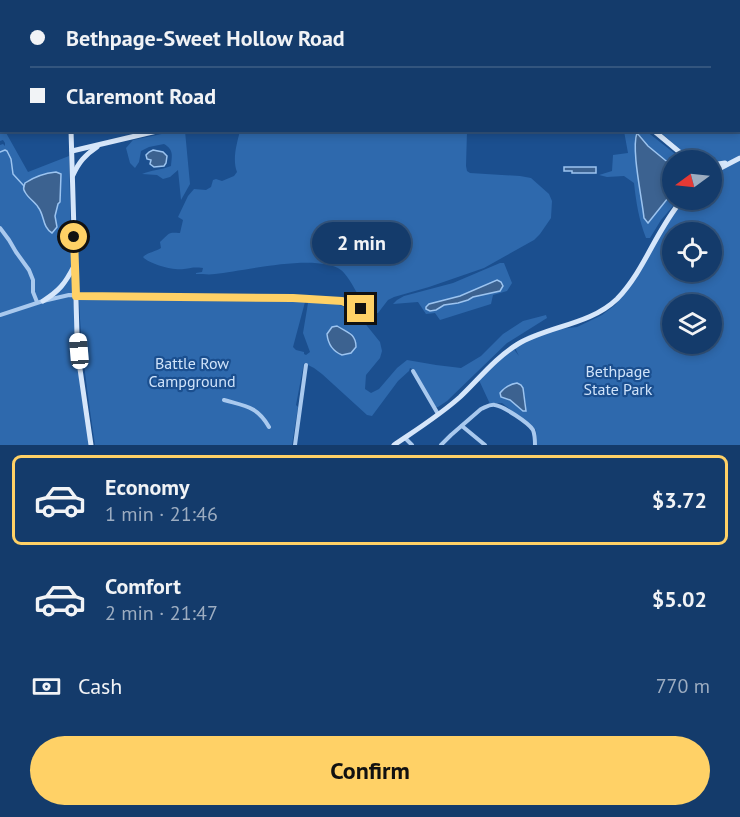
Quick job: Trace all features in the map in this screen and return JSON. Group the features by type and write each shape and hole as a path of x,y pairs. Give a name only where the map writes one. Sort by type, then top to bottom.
{"main road":[{"path":"71,132 74,265 80,369 91,445"},
{"path":"72,151 152,132"},
{"path":"655,132 677,150"},
{"path":"72,177 85,156 101,144"},
{"path":"722,167 740,158"},
{"path":"722,163 732,161"},
{"path":"394,445 438,414 499,358 518,344 577,322 616,299 640,268 664,223 674,210"},
{"path":"40,302 62,287 74,265"}],"street":[{"path":"0,228 29,270 33,280 33,292 40,302"},
{"path":"0,315 62,296 293,298 342,301 361,309"},
{"path":"295,445 306,365"},
{"path":"413,371 438,414"},
{"path":"224,400 259,412 269,427"},
{"path":"441,445 481,410 492,405 501,407 529,425 534,432 535,445"},
{"path":"462,426 484,445"},
{"path":"405,438 412,445"}],"green space":[{"path":"0,132 6,132 28,172 69,156 72,289 90,445 0,445 0,145 5,146 5,143 3,140 0,141"},
{"path":"171,132 185,132 190,184 181,200 178,170 170,177 163,179 157,175 142,174 171,166 172,153 169,148 164,144 141,151 135,168 130,163 126,148 133,140"},
{"path":"240,132 467,132 467,171 531,178 549,194 552,201 551,218 534,240 484,268 394,297 388,300 378,313 368,313 344,273 330,265 280,264 215,274 196,274 202,272 203,268 174,269 146,260 143,257 161,248 160,242 167,235 180,233 183,220 178,217 194,189 206,190 211,187 213,180 222,181 234,176 237,172 236,146"},
{"path":"624,132 647,132 670,150 662,150 662,157 641,136 635,147 644,218 648,223 662,206 662,210 670,210 650,238 646,238 641,224 634,183 624,176 599,175 612,171 613,155 628,153"},
{"name":"Bethpage State Park","path":"660,132 740,132 740,445 537,445 536,430 502,403 490,404 478,378 513,348 519,356 513,344 529,335 577,327 602,315 615,305 662,232 662,282 722,282 722,222 668,222 677,210 722,210 722,150 681,150","holes":["523,388 526,405 523,411 510,400"]},
{"path":"504,263 512,283 507,291 493,295 491,304 440,320 435,313 426,314 418,302 393,304 404,296 453,283"},
{"name":"Battle Row Campground","path":"79,300 305,302 293,347 306,355 310,352 303,333 308,303 334,303 355,311 380,342 382,351 380,358 366,375 365,389 371,393 379,389 407,360 461,368 481,356 503,334 523,321 546,315 547,318 507,343 438,407 410,368 372,416 367,415 322,374 304,363 296,405 298,407 292,445 95,445 83,355","holes":["337,326 341,330 350,332 355,338 356,343 351,353 342,355 332,349 327,334 332,327"]}],"shaded area":[{"path":"637,133 662,157 662,206 648,223 644,218 637,174 635,140"},
{"path":"153,150 163,152 167,156 164,166 154,167 150,164 151,160 147,159 146,155"},
{"path":"564,167 596,167 596,173 572,173 572,171 564,171"},
{"path":"56,172 61,174 60,202 55,216 57,227 52,233 47,228 38,207 23,188 25,183 32,179"},
{"path":"497,280 503,286 500,291 444,305 436,310 426,309 429,304 460,296"},
{"path":"337,326 350,334 356,342 356,347 351,353 342,355 330,344 327,334 332,327"},
{"path":"517,383 523,388 526,411 501,397 500,393 503,389"}],"waterway":[{"path":"0,152 7,151 11,159 13,174 24,186"}],"route":[{"path":"74,237 76,296 293,298 342,301 361,309"}]}
